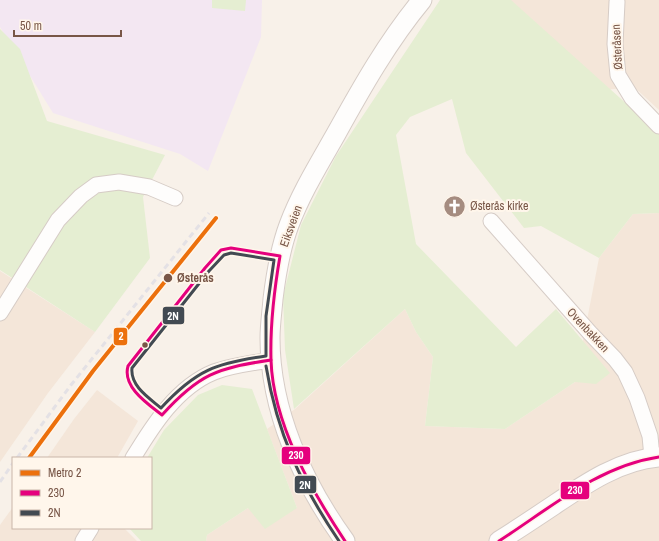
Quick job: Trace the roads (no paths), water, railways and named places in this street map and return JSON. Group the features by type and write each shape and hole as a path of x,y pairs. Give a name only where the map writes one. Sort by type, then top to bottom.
{"street":[{"name":"Eiksveien","path":"345,541 322,506 302,469 278,401 271,360 270,337 277,273 284,240 293,216 313,175 377,62 405,21 422,0"},
{"name":"Østeråsen","path":"617,2 615,44 618,75 632,98 659,126"},
{"path":"0,314 58,220 81,196 96,185 119,182 149,187 175,198"},
{"name":"Ovenbakken","path":"491,221 625,372 637,398 656,457 620,466 597,478 499,541"},
{"path":"134,457 162,415 174,401 195,383 213,372 226,368 271,360"},
{"path":"83,541 89,529"}],"railway":[{"path":"18,457 71,385 209,213"},
{"path":"0,482 12,464"}],"metro line":[{"name":"2","path":"30,457 93,371 216,218"}],"place":[{"name":"Østerås kirke","path":"454,206"},
{"name":"Østerås","path":"168,278"}]}
